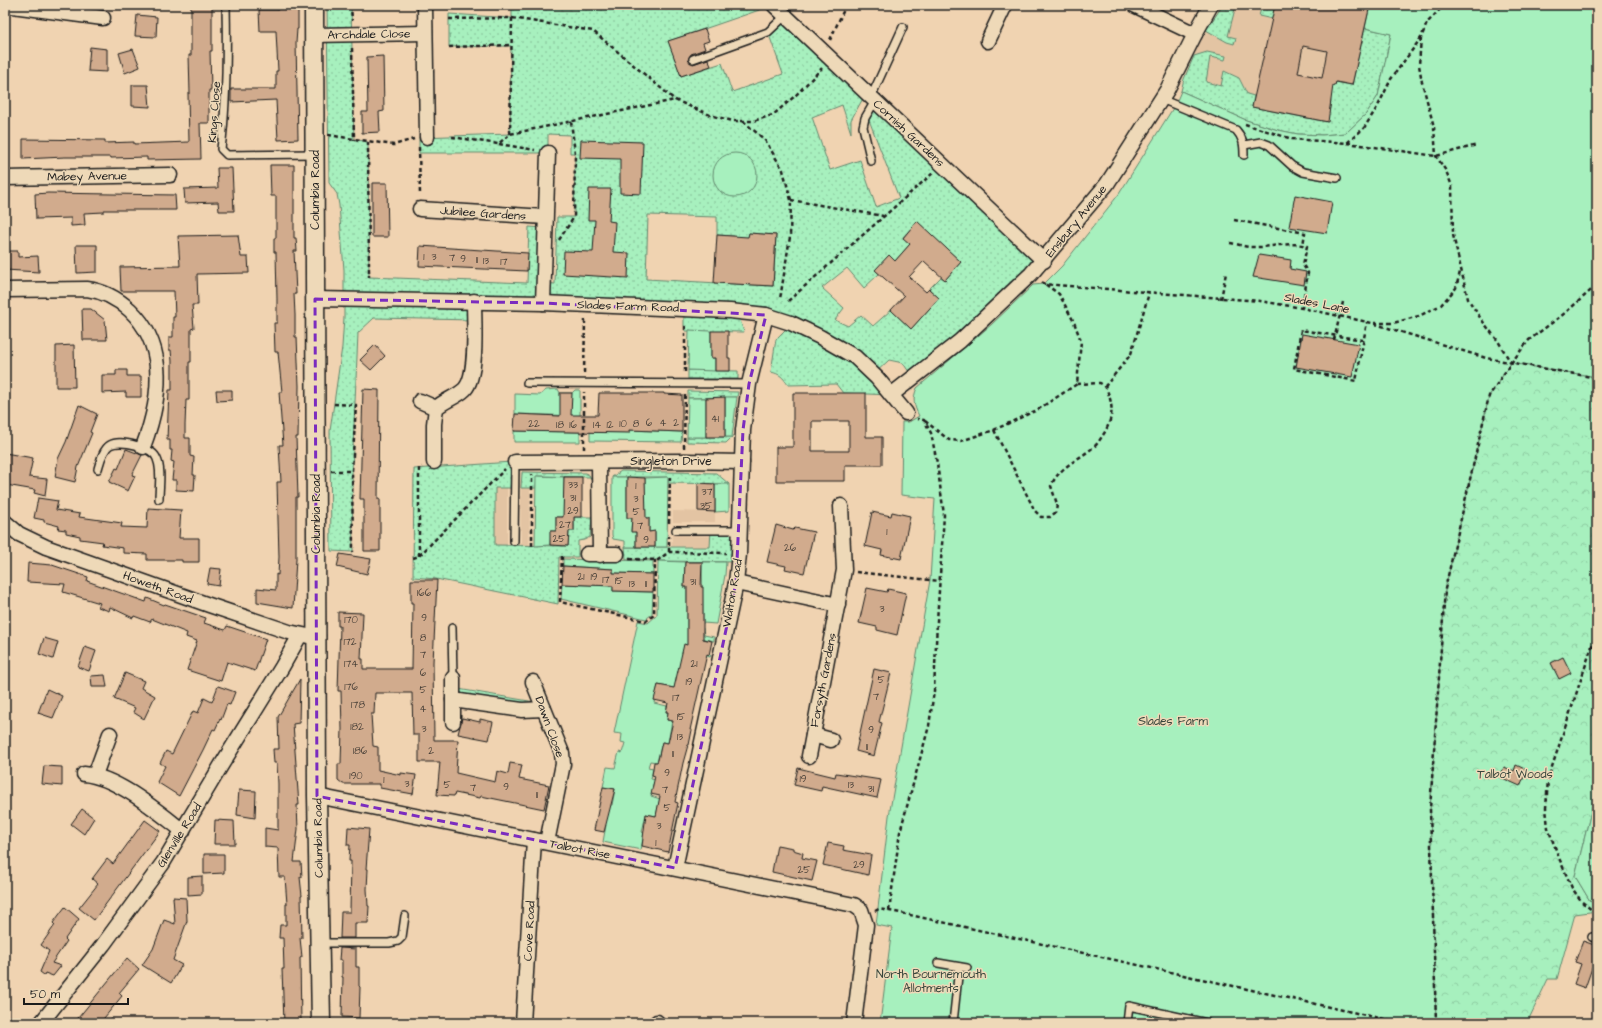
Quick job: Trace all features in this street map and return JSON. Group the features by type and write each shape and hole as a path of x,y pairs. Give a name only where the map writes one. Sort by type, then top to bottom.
{"street":[{"name":"Columbia Road","path":"314,5 315,299 308,636 317,796 321,1023"},
{"name":"Archdale Close","path":"422,140 425,5"},
{"name":"Cornish Gardens","path":"774,5 1044,260"},
{"path":"988,41 1005,5"},
{"path":"1134,5 1195,34"},
{"name":"Ensbury Avenue","path":"891,395 960,341 1031,274 1107,184 1167,90 1211,5"},
{"path":"5,6 103,18"},
{"name":"Archdale Close","path":"314,35 425,33"},
{"path":"544,303 545,217 548,153"},
{"name":"Mabey Avenue","path":"5,178 170,175"},
{"name":"Jubilee Gardens","path":"420,209 545,217"},
{"path":"5,290 97,290 119,301 141,322 154,347 157,386 153,416 143,447"},
{"name":"Slades Farm Road","path":"315,299 544,303 730,311 766,315 813,333 856,357 906,413"},
{"path":"434,462 434,424 436,408 465,389 469,381 473,364 474,301"},
{"name":"Walton Road","path":"675,868 736,583 739,554 743,430 750,384 766,315"},
{"path":"420,401 436,408"},
{"name":"Singleton Drive","path":"515,462 742,462"},
{"path":"600,462 593,554 617,554"},
{"name":"Forsyth Gardens","path":"809,756 844,570 841,506"},
{"name":"Howeth Road","path":"5,522 19,534 46,547 209,605 308,636"},
{"path":"736,583 838,605"},
{"name":"Glenville Road","path":"41,1023 103,945 163,863 282,667 308,636"},
{"path":"453,678 453,722"},
{"name":"Dawn Close","path":"533,682 562,753 563,764 541,841"},
{"path":"453,700 522,710 544,709"},
{"path":"110,734 90,774 144,802 183,831"},
{"path":"813,735 831,740"},
{"name":"Talbot Rise","path":"317,796 842,902 854,905 861,910 865,917"},
{"name":"Cove Road","path":"523,1023 541,841"},
{"path":"854,1023 866,925 865,917"}],"lane":[{"name":"Kings Close","path":"226,5 228,62 222,148 227,155 314,154"},
{"path":"693,59 768,32 785,16"},
{"path":"871,160 863,128 865,118 903,27"},
{"path":"1161,99 1236,130 1242,137 1244,155"},
{"path":"1244,145 1261,142 1269,145 1292,166 1303,172 1337,178"},
{"path":"527,382 750,384"},
{"path":"98,469 105,450 111,444 120,443 143,447 154,453 158,461 159,499"},
{"path":"514,541 515,462"},
{"path":"676,530 739,530"},
{"path":"452,628 453,678"},
{"path":"320,943 389,943 398,941 402,937 405,916"},
{"path":"938,963 963,967 953,1023"},
{"path":"1127,1023 1129,1006 1206,1023"}],"path":[{"path":"350,5 351,9"},
{"path":"449,19 512,18 593,31 675,100 710,115 733,121 753,121 773,115 796,95 827,56 846,5"},
{"path":"1347,143 1364,128 1378,106 1391,79 1421,38 1427,23 1444,5"},
{"path":"510,134 512,18"},
{"path":"352,34 354,140"},
{"path":"1421,38 1419,65 1434,127 1436,156 1446,171 1452,186 1453,235 1468,298 1481,319 1498,341 1511,363"},
{"path":"449,47 512,45"},
{"path":"498,144 510,134 675,100"},
{"path":"556,245 574,217 575,153 571,121"},
{"path":"743,121 765,140 783,170 791,200 790,237 780,299"},
{"path":"1241,123 1292,139 1347,143 1436,156 1477,145"},
{"path":"328,135 394,145 422,140 420,209"},
{"path":"452,137 548,153"},
{"path":"368,142 369,277"},
{"path":"788,301 943,165"},
{"path":"791,200 884,216"},
{"path":"1234,220 1305,232 1302,245"},
{"path":"1230,243 1252,247 1267,247 1285,244 1307,246 1303,265 1308,273 1302,308"},
{"path":"1372,323 1393,323 1419,316 1441,305 1456,288 1461,271"},
{"path":"1221,299 1226,273"},
{"path":"1031,274 1058,294 1074,322 1081,341 1077,384"},
{"name":"Slades Lane","path":"1044,284 1260,301 1302,308 1372,323 1486,358 1597,378"},
{"path":"1436,1023 1430,810 1445,589 1489,396 1511,363 1529,340 1597,285"},
{"path":"1105,386 1131,354 1149,293"},
{"path":"1334,340 1343,302"},
{"path":"1363,340 1301,330 1294,369 1356,381 1367,322"},
{"path":"906,413 915,418 924,420 949,440 961,441 994,430 1037,410 1077,384 1100,383 1105,386 1110,397 1112,406 1111,418 1096,445 1076,458 1054,478 1051,486 1057,504 1056,512 1050,517 1042,517 1035,511 994,430"},
{"path":"334,404 356,406 352,471 353,552"},
{"path":"888,911 900,832 929,726 934,691 944,515 943,495 931,434 924,420"},
{"path":"669,552 670,461"},
{"path":"419,556 419,468 434,462"},
{"path":"413,558 419,556 506,468 515,462"},
{"path":"532,546 533,462"},
{"path":"330,471 352,471"},
{"path":"617,554 621,559 658,560 669,552 739,554"},
{"path":"562,556 560,602 646,621 654,615 655,560"},
{"path":"844,570 940,581"},
{"path":"1597,631 1548,779 1546,808 1548,828 1558,858 1572,888 1582,902 1597,914"},
{"path":"865,917 879,909 1402,1023"}],"highlighted area":[{"path":"315,299 543,303 766,315 749,384 743,430 736,583 675,868 317,796"}],"shaded area":[{"path":"1223,5 1398,5 1366,114 1346,133 1181,91 1184,79 1200,41"},
{"path":"495,488 507,488 507,545 495,545"},
{"path":"521,488 530,488 529,546 521,545"},
{"path":"673,511 715,512 715,522 673,522"},
{"path":"672,535 710,536 710,547 672,546"}],"green space":[{"path":"327,5 351,5 354,139 368,142 369,277 527,283 529,227 545,228 544,283 555,284 557,217 574,217 575,153 570,153 570,135 548,134 548,153 419,153 419,137 510,134 511,46 449,47 449,14 512,18 512,5 774,5 669,41 681,76 722,63 732,92 783,74 768,32 785,16 866,93 851,120 851,133 842,105 812,117 830,170 860,160 876,207 899,198 869,120 878,103 1044,261 913,378 903,363 889,360 873,375 891,395 843,393 836,384 788,385 781,376 771,372 776,339 791,324 766,315 475,301 474,320 374,318 358,333 352,471 353,552 331,551 330,431 342,347 344,317 344,270 339,205 337,194 329,183","holes":["648,215 717,217 717,235 734,236 747,259 749,233 776,235 773,286 646,279","917,222 961,262 945,280 941,277 929,289 939,298 911,329 891,310 873,326 861,315 848,326 835,320 844,308 822,288 847,268 864,288 879,274 875,270 895,261 910,244 903,237"]},
{"path":"1223,5 1236,5 1228,36 1236,38 1234,44 1227,42 1206,30"},
{"path":"1262,5 1275,5 1272,19 1259,16"},
{"name":"Slades Farm","path":"1370,5 1597,5 1597,377 1511,363 1489,396 1445,589 1430,809 1436,1023 880,1023 892,928 876,925 889,816 930,580 935,499 901,495 902,422 909,422 919,416 914,402 914,396 917,388 992,324 1033,285 1044,284 1062,266 1119,194 1175,105 1181,91 1246,120 1278,130 1298,134 1322,135 1346,133 1366,114 1378,96 1391,34 1365,28"},
{"path":"1365,28 1391,34 1378,96 1366,114 1346,133 1322,135 1298,134 1278,130 1246,120 1181,91 1184,79 1194,56 1207,52 1226,56 1225,60 1210,57 1206,82 1221,86 1224,71 1239,78 1247,94 1254,96 1252,107 1327,122 1331,102 1328,84 1335,85 1336,82 1352,85"},
{"path":"731,153 739,153 751,159 757,171 757,179 751,191 739,197 731,197 719,191 713,179 713,171 719,159"},
{"path":"684,314 739,317 744,332 685,331"},
{"path":"689,330 711,331 711,358 715,358 715,371 688,370"},
{"name":"Talbot Woods","path":"1511,363 1597,377 1597,787 1575,876 1590,901 1597,907 1597,911 1575,914 1557,979 1548,979 1527,1023 1436,1023 1430,809 1445,589 1489,396"},
{"path":"688,370 738,371 738,379 688,379"},
{"path":"558,389 560,393 572,393 575,390 580,390 580,416 515,414 515,394 540,395 546,390"},
{"path":"688,391 738,392 737,397 688,398"},
{"path":"725,397 737,397 732,437 725,437"},
{"path":"688,398 706,398 706,437 687,437"},
{"path":"629,430 682,432 681,442 590,441 590,432 629,432"},
{"path":"514,431 580,432 580,442 514,442"},
{"path":"687,437 732,437 726,443 687,442"},
{"path":"511,462 514,488 495,488 495,545 568,546 569,531 574,530 574,517 592,517 590,537 578,541 578,557 559,557 558,604 436,579 413,577 414,469"},
{"path":"621,471 716,473 729,484 668,483 668,477 612,477"},
{"path":"522,472 585,473 589,475 592,480 590,477 537,476 536,488 521,488"},
{"path":"536,476 564,477 564,517 556,517 556,531 551,531 550,545 535,546"},
{"path":"612,477 627,477 627,517 632,518 631,531 636,532 636,547 625,547 625,541 613,539"},
{"path":"668,477 667,547 655,547 655,532 649,532 649,518 644,518 645,478"},
{"path":"715,484 729,484 729,511 715,512"},
{"path":"711,530 739,530 738,562 626,559 625,547 710,547"},
{"path":"563,559 653,561 653,574 613,573 613,569 563,566"},
{"path":"658,561 685,562 684,587 687,587 687,628 703,628 704,635 714,637 714,641 693,637 690,650 711,655 710,657 685,652 674,688 658,685 654,703 667,706 667,720 672,721 668,743 662,742 657,762 650,761 648,767 653,768 651,779 658,780 653,784 651,796 660,799 656,816 646,814 642,832 644,833 641,850 603,842 606,825 596,823 610,805 612,805 615,789 603,787 607,767 615,768 619,752 622,753 625,743 621,742 622,734 614,733 638,621 648,623 657,615"},
{"path":"702,562 726,562 716,624 703,623"},
{"path":"562,584 613,586 613,591 653,592 652,614 646,619 561,599"},
{"path":"458,689 535,702 537,706 520,705 462,694"},
{"path":"1597,787 1597,907 1590,901 1575,876"}],"building":[{"path":"191,5 212,5 209,123 200,123 201,159 147,160 147,157 65,157 23,159 23,139 105,140 105,143 134,142 134,144 189,142 188,93 190,93 189,55 191,55"},
{"path":"277,5 297,5 298,9 296,43 298,139 278,140 276,100 231,102 231,89 276,89 276,71 278,71 276,31 260,31 259,10 278,10"},
{"path":"1275,5 1306,9 1307,5 1370,5 1352,85 1336,82 1335,85 1333,85 1328,122 1252,107","holes":["1303,46 1327,51 1322,78 1298,73"]},
{"path":"137,15 157,17 156,37 135,36"},
{"path":"705,29 709,41 703,43 705,49 691,54 688,60 693,64 708,59 711,66 681,76 668,41"},
{"path":"90,47 107,49 107,72 88,71"},
{"path":"133,49 140,67 125,73 119,53"},
{"path":"383,56 384,111 379,112 380,132 362,133 362,112 368,112 367,57"},
{"path":"132,85 148,85 150,107 132,106"},
{"path":"581,140 643,142 641,194 620,193 620,159 580,158"},
{"path":"270,165 294,165 294,238 296,238 297,251 294,251 296,294 294,294 295,337 297,337 299,386 298,437 296,437 298,497 296,497 296,559 293,608 257,602 257,588 276,590 276,574 278,575 279,557 277,482 281,482 279,445 283,445 279,392 282,392 278,352 275,352 274,323 277,323 276,252 274,252 274,238 276,238 276,196 271,196"},
{"path":"217,168 232,168 234,211 219,211 218,202 185,203 184,189 218,188"},
{"path":"372,183 387,183 388,237 372,237"},
{"path":"589,189 611,189 609,221 615,222 613,252 629,253 628,278 563,274 564,251 593,252 595,220 588,220"},
{"path":"35,194 175,195 176,210 104,210 104,212 84,213 85,225 71,226 71,218 36,219"},
{"path":"1295,195 1332,202 1327,233 1289,227"},
{"path":"917,221 961,262 945,280 924,261 909,277 926,292 929,289 939,298 911,329 891,310 904,296 875,270 889,255 895,261 910,244 903,238"},
{"path":"749,233 776,235 773,286 714,283 717,235 748,237"},
{"path":"238,235 241,257 248,257 249,273 197,274 198,305 192,305 194,328 191,329 189,400 186,400 185,425 185,438 190,438 190,456 194,457 194,491 176,490 176,480 172,480 174,462 171,461 172,450 170,450 170,440 167,440 169,390 172,390 172,361 171,350 169,350 169,337 173,337 173,317 175,317 174,291 121,291 120,267 180,266 178,236"},
{"path":"76,245 97,245 97,272 77,273"},
{"path":"420,246 528,253 527,271 419,266"},
{"path":"5,251 18,251 18,257 38,256 39,272 5,270"},
{"path":"1259,255 1291,260 1290,269 1306,272 1304,285 1253,277"},
{"path":"82,309 91,309 105,320 107,340 83,340"},
{"path":"711,331 728,331 728,358 730,358 730,371 715,371 715,358 711,358"},
{"path":"1302,334 1359,344 1352,377 1296,367"},
{"path":"74,345 75,387 56,387 56,346"},
{"path":"375,345 385,356 371,370 360,360"},
{"path":"116,370 127,370 127,376 141,376 141,397 126,397 126,392 102,393 102,375 116,375"},
{"path":"363,389 379,390 378,499 380,499 380,551 364,551 364,499 360,499"},
{"path":"216,390 232,390 232,400 217,401"},
{"path":"560,393 572,393 571,415 598,415 599,393 664,393 682,395 682,432 629,430 629,433 514,431 515,414 560,416"},
{"path":"793,393 866,393 866,437 882,437 882,465 845,465 845,481 776,481 776,447 793,447","holes":["812,421 849,421 849,451 812,451"]},
{"path":"725,397 725,437 706,437 706,398"},
{"path":"79,405 97,414 90,432 92,433 78,467 75,482 55,477 58,459 66,442"},
{"path":"126,449 142,455 132,475 135,476 128,491 109,482 116,468 118,469"},
{"path":"5,453 33,458 29,477 47,479 45,496 34,493 35,490 6,485"},
{"path":"564,477 582,477 582,517 574,517 574,531 569,531 568,546 550,545 550,531 556,531 556,517 563,517"},
{"path":"627,477 645,478 646,518 649,518 649,532 655,531 655,547 636,547 636,532 631,532 632,518 627,518"},
{"path":"698,483 715,484 715,512 698,511"},
{"path":"38,498 58,501 56,510 80,514 79,517 122,523 121,527 147,528 148,508 181,510 179,538 199,538 199,562 182,562 182,560 147,560 147,554 123,553 123,548 102,545 103,542 80,539 80,536 66,533 66,530 58,529 59,526 34,518"},
{"path":"872,512 891,516 892,512 910,516 901,559 881,555 882,550 865,546"},
{"path":"776,525 793,530 795,528 814,532 804,573 785,569 786,566 767,562"},
{"path":"340,554 371,559 367,574 337,567"},
{"path":"685,562 702,562 701,587 703,587 703,639 712,641 709,655 707,654 690,730 692,730 689,745 683,763 675,802 678,803 668,852 642,846 646,814 656,816 660,796 651,794 655,776 652,775 654,762 657,762 658,760 662,742 668,743 673,721 667,720 668,712 666,712 668,703 654,700 658,685 674,688 684,644 687,645 687,587 684,587"},
{"path":"28,563 52,565 88,577 87,581 146,602 147,598 206,618 204,623 225,630 227,626 266,639 255,671 227,662 221,681 187,670 197,641 186,637 187,633 152,619 150,622 134,616 133,618 110,607 109,611 98,607 100,603 63,592 65,584 27,582"},
{"path":"563,566 613,569 613,573 653,574 653,592 613,591 613,586 562,584"},
{"path":"210,568 221,569 219,586 207,584"},
{"path":"411,580 437,580 433,662 434,740 458,740 456,773 495,782 497,771 508,774 510,763 522,765 519,779 549,785 544,809 481,796 480,798 455,793 454,796 437,795 440,762 419,762 419,735 413,735 412,693 375,693 374,714 371,714 373,746 378,747 378,770 401,775 401,773 416,775 413,794 380,788 380,784 343,784 338,780 338,764 341,764 342,729 341,691 338,691 340,626 338,626 338,612 363,613 361,659 363,659 363,669 412,669 413,603 411,603"},
{"path":"867,588 887,592 888,589 906,593 897,635 877,630 877,627 859,623"},
{"path":"44,638 58,642 53,659 39,654"},
{"path":"85,647 96,651 89,671 78,667"},
{"path":"1563,657 1571,673 1559,679 1551,663"},
{"path":"874,669 891,673 879,722 882,723 874,756 856,751"},
{"path":"125,673 144,681 141,688 155,696 144,719 133,712 135,708 114,699"},
{"path":"105,675 107,687 92,687 91,676"},
{"path":"300,679 299,723 293,724 299,805 297,805 298,829 294,862 301,862 302,877 300,877 302,896 302,938 300,938 302,957 300,958 301,1023 284,1023 282,969 284,969 283,938 279,938 280,925 286,925 287,904 285,877 279,877 278,848 265,847 265,828 278,830 277,763 274,763 273,749 279,749 278,717"},
{"path":"218,686 235,692 230,705 227,704 221,720 220,719 215,730 213,729 179,796 157,782 165,766 160,763 166,751 172,754 193,711 198,713 204,698 212,702"},
{"path":"47,689 62,696 53,718 38,713"},
{"path":"462,718 480,722 480,719 493,722 489,740 458,734"},
{"path":"1516,765 1527,770 1520,786 1500,777 1504,767 1514,771"},
{"path":"44,766 62,767 62,786 42,784"},
{"path":"798,768 835,777 836,773 881,780 877,798 822,786 821,791 794,785"},
{"path":"603,787 615,789 604,832 594,830"},
{"path":"239,790 256,791 255,818 237,815"},
{"path":"82,809 94,818 84,834 71,824"},
{"path":"145,820 160,831 94,920 79,908 98,884 92,879 107,859 113,864"},
{"path":"215,820 234,821 235,844 214,844"},
{"path":"348,827 369,829 366,869 368,869 368,923 355,923 355,938 340,938 341,912 350,912 351,861 349,861 350,845 347,845"},
{"path":"828,843 844,846 843,850 871,855 868,875 823,865"},
{"path":"777,845 793,848 793,850 803,853 802,858 817,861 812,881 772,872"},
{"path":"204,854 224,854 224,873 204,874"},
{"path":"202,876 202,894 188,895 188,877"},
{"path":"173,897 186,898 187,921 173,960 182,965 171,983 142,965 153,949 164,920 175,924"},
{"path":"65,907 79,919 65,939 67,941 52,963 61,966 53,976 45,973 44,975 40,972 49,951 41,945 55,925 53,923"},
{"path":"1583,941 1597,946 1597,970 1592,968 1585,988 1574,984 1581,964 1575,962"},
{"path":"340,948 356,949 356,967 359,967 360,987 359,1018 342,1017 343,977 342,960 339,960"},
{"path":"127,958 139,969 119,993 122,996 100,1023 74,1023"}],"park label":[{"name":"North Bournemouth Allotments","path":"931,981"}]}
